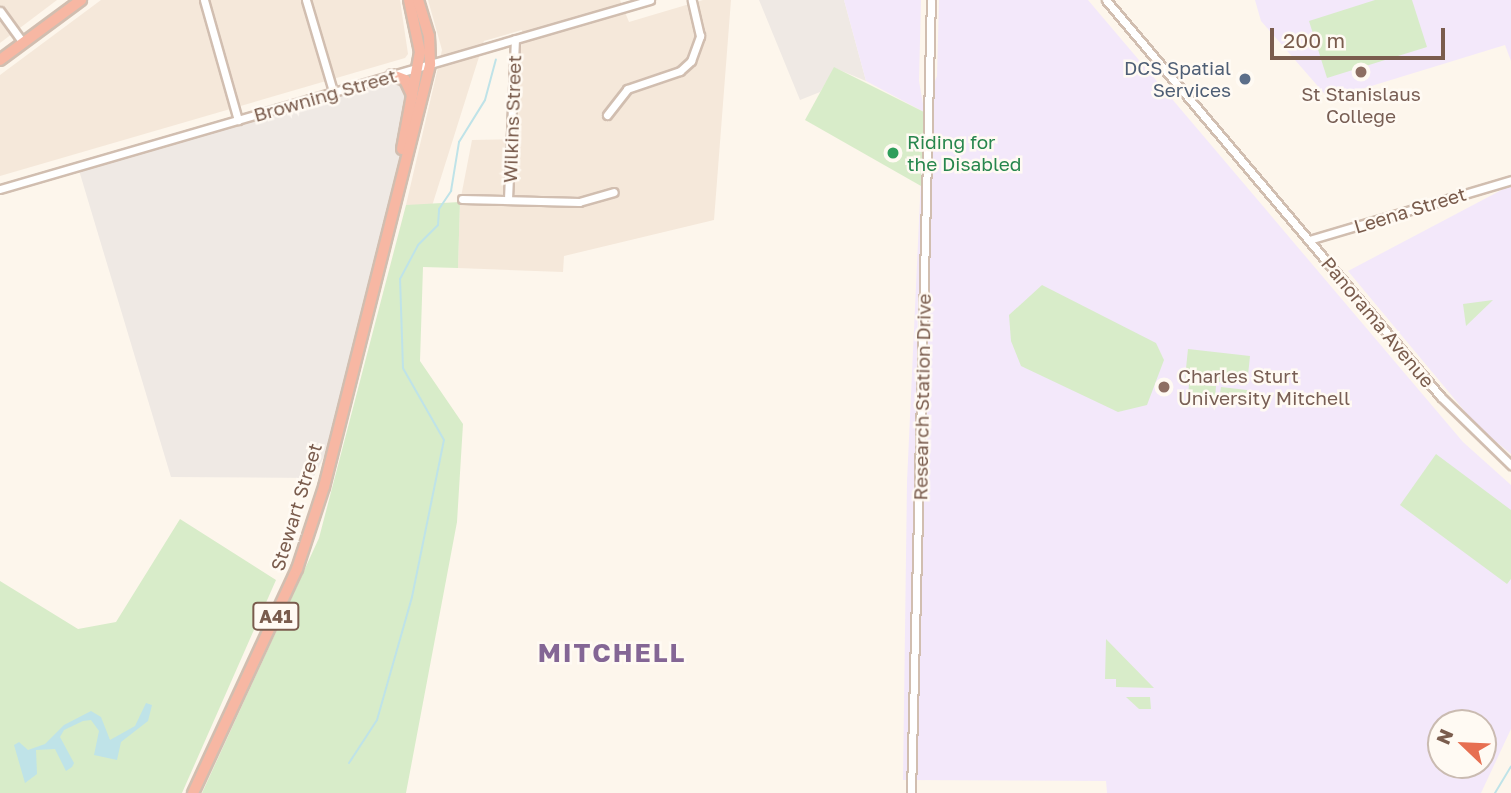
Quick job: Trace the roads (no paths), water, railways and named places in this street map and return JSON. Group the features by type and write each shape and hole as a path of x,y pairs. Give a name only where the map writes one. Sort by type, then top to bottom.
{"highway":[{"name":"Stewart Street","path":"193,793 307,544 424,66 408,0"},
{"name":"Stewart Street","path":"389,217 412,104 430,45 418,0"},
{"path":"0,60 79,1"},
{"path":"392,75 409,84 412,104"}],"street":[{"path":"204,0 239,120"},
{"path":"306,0 333,91"},
{"name":"Browning Street","path":"0,189 424,66 633,2 650,0"},
{"path":"607,115 627,89 680,71 691,61 700,36 692,0"},
{"name":"Research Station Drive","path":"911,793 931,0"},
{"name":"Panorama Avenue","path":"1106,0 1450,406 1511,465"},
{"path":"0,12 23,43"},
{"name":"Wilkins Street","path":"509,199 515,39"},
{"name":"Leena Street","path":"1309,240 1511,180"},
{"path":"462,199 579,202 614,192"}],"water":[{"path":"146,703 152,705 148,721 121,742 117,760 94,755 99,731 91,720 83,721 64,730 60,737 74,763 72,767 66,771 55,749 36,750 37,774 25,783 14,745 19,742 28,750 45,744 64,725 91,711 101,717 110,740 135,726"}],"waterway":[{"path":"349,763 377,720 412,597 444,440 403,368 400,279 418,245 438,225 439,209 451,191 459,142 485,100 496,59"},
{"path":"1495,793 1511,766"}],"place":[{"name":"St Stanislaus College","path":"1361,72"},
{"name":"DCS Spatial Services","path":"1245,79"},
{"name":"Riding for the Disabled","path":"893,153"},
{"name":"Charles Sturt University Mitchell","path":"1164,387"}],"district":[{"name":"MITCHELL","path":"612,653"}]}
